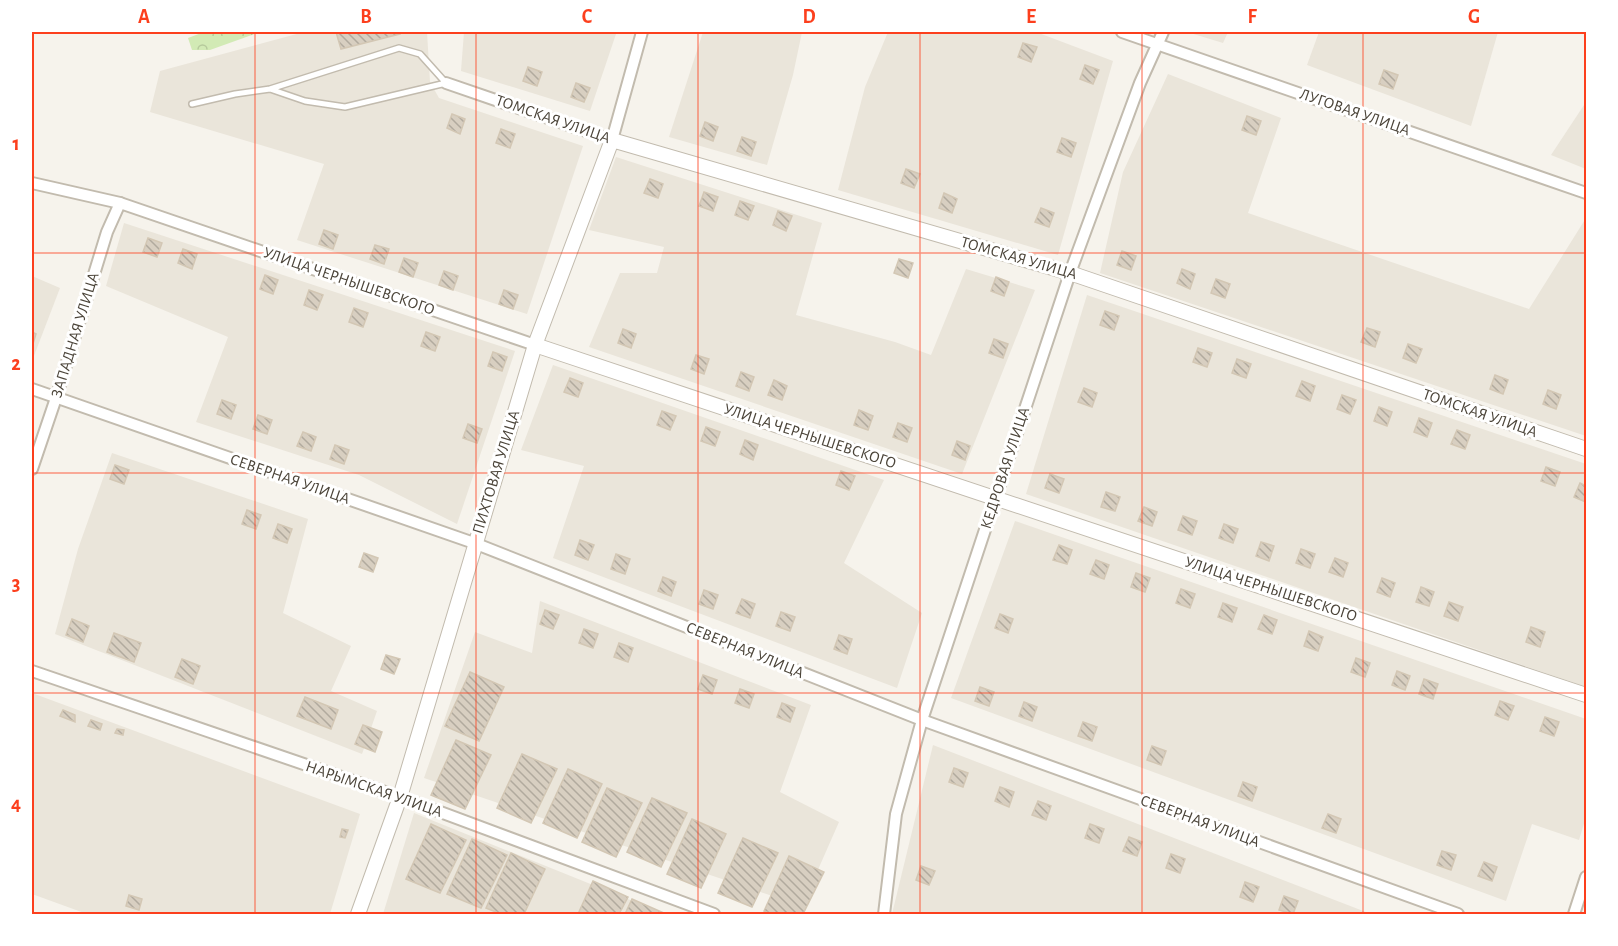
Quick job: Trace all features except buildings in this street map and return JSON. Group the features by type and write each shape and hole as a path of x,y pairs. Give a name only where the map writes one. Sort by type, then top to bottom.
{"street":[{"name":"ПИХТОВАЯ УЛИЦА","path":"358,915 400,797 535,345 612,140 642,32"},
{"name":"ЛУГОВАЯ УЛИЦА","path":"1122,32 1587,193"},
{"name":"КЕДРОВАЯ УЛИЦА","path":"884,915 896,814 922,720 1070,273 1140,83 1163,32"},
{"name":"ТОМСКАЯ УЛИЦА","path":"446,83 612,140 1070,273 1587,449"},
{"name":"УЛИЦА ЧЕРНЫШЕВСКОГО","path":"32,183 120,203 535,345 1587,695"},
{"name":"ЗАПАДНАЯ УЛИЦА","path":"32,469 107,232 120,203"},
{"name":"СЕВЕРНАЯ УЛИЦА","path":"32,389 474,543 922,720 1458,915"},
{"name":"НАРЫМСКАЯ УЛИЦА","path":"32,671 400,797 714,915"},
{"path":"1574,915 1587,876"}],"lane":[{"path":"192,104 270,89 399,48 420,54 446,83 345,107 305,101 270,89"}],"shaded area":[{"path":"304,32 427,32 430,82 439,98 583,146 527,314 297,240 324,164 150,112 160,71"},
{"path":"464,32 608,32 616,34 590,111 461,71"},
{"path":"703,32 802,32 793,75 767,165 669,137"},
{"path":"888,32 1036,32 1113,61 1058,255 838,190 865,87"},
{"path":"1187,32 1228,32 1223,43"},
{"path":"1319,32 1498,32 1471,126 1307,65"},
{"path":"1168,74 1281,118 1248,213 1529,309 1586,218 1586,436 1100,273 1123,172"},
{"path":"1586,102 1586,169 1551,155"},
{"path":"616,157 822,223 796,315 895,342 931,355 966,269 1035,290 962,474 589,347 620,273 657,273 664,247 589,230"},
{"path":"124,223 515,351 457,524 359,475 196,422 228,337 106,286"},
{"path":"32,276 60,288 32,361"},
{"path":"1087,295 1586,464 1586,687 1026,494"},
{"path":"553,365 884,480 844,563 922,613 897,688 553,558 584,466 521,450"},
{"path":"112,453 308,519 283,613 351,646 331,691 377,711 362,754 55,634 78,549"},
{"path":"1015,521 1586,719 1586,817 1579,840 1532,824 1506,901 951,698"},
{"path":"540,601 811,705 780,792 839,822 802,906 424,778 475,632 532,653"},
{"path":"32,693 360,814 330,914 87,914 32,894"},
{"path":"933,745 1371,914 892,914"},
{"path":"414,813 665,914 383,914"}],"green space":[{"path":"204,32 260,32 210,50 192,50 188,38"}]}
